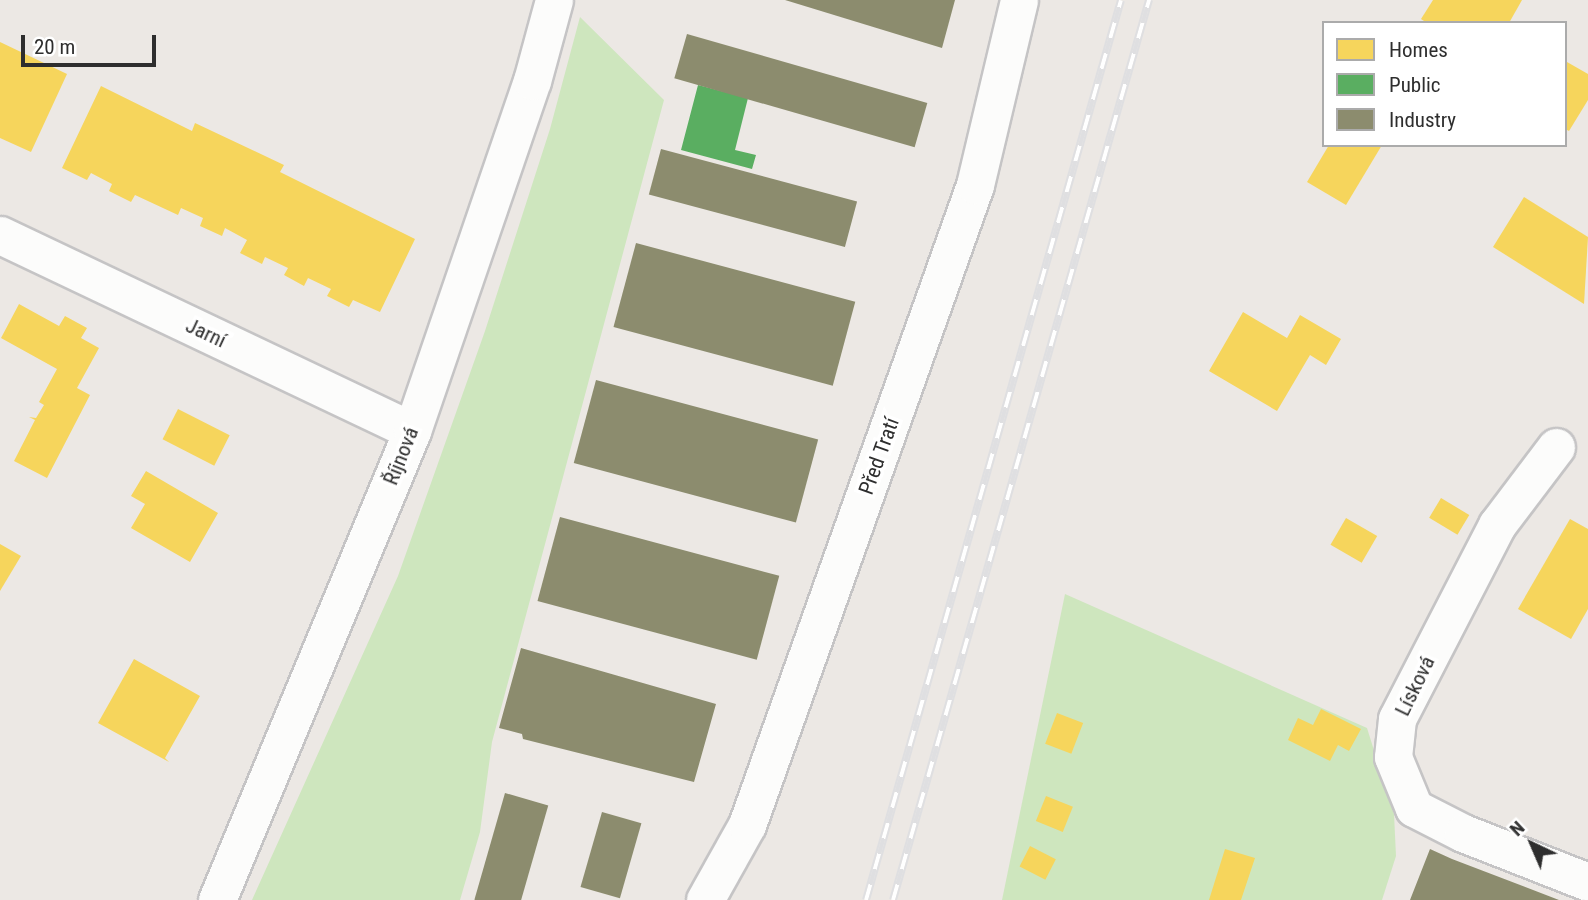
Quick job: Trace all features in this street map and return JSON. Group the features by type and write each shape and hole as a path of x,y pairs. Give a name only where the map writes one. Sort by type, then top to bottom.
{"street":[{"name":"Říjnová","path":"217,900 412,431 532,81 554,0"},
{"name":"Před Tratí","path":"705,900 747,825 975,185 1019,0"},
{"name":"Jarní","path":"0,235 412,431"},
{"name":"Lísková","path":"1556,447 1497,525 1397,719 1392,757 1414,808 1464,833 1588,882"}],"green space":[{"path":"580,17 664,100 492,742 480,832 460,900 252,900 398,576 485,331 550,129"},
{"path":"1065,594 1367,728 1394,814 1396,856 1382,900 1002,900"}],"building: Homes":[{"path":"1433,0 1522,0 1510,21 1421,19"},
{"path":"0,42 67,74 31,152 0,138"},
{"path":"1567,62 1588,74 1588,100 1569,131"},
{"path":"101,86 192,131 195,123 284,165 280,172 415,239 380,312 353,300 349,307 327,296 331,289 308,278 304,286 284,275 288,268 265,257 262,264 240,253 247,240 225,228 222,236 200,226 203,218 181,208 178,215 135,195 131,202 109,191 112,184 91,173 87,180 62,168"},
{"path":"1328,147 1381,147 1346,205 1307,182"},
{"path":"1524,197 1588,237 1584,304 1493,247"},
{"path":"19,304 59,326 65,316 87,328 81,338 99,348 77,388 90,395 47,478 14,461 35,420 29,417 36,418 44,405 39,402 57,369 1,338"},
{"path":"1243,312 1287,338 1300,315 1341,339 1326,365 1310,355 1277,411 1209,371"},
{"path":"178,409 230,435 214,466 163,439"},
{"path":"146,471 218,513 190,562 131,528 145,504 131,496"},
{"path":"1441,498 1469,515 1457,535 1429,518"},
{"path":"1346,518 1377,536 1362,563 1330,545"},
{"path":"1570,519 1588,529 1588,609 1571,639 1518,609"},
{"path":"0,544 21,556 0,591"},
{"path":"134,659 200,696 165,758 169,762 98,723"},
{"path":"1321,709 1361,729 1349,751 1338,745 1330,761 1288,740 1298,718 1313,725"},
{"path":"1057,713 1083,723 1071,754 1045,744"},
{"path":"1046,796 1073,807 1063,832 1036,821"},
{"path":"1030,846 1056,859 1045,880 1020,866"},
{"path":"1225,849 1255,858 1241,900 1209,900"}],"building: Public":[{"path":"698,85 748,98 735,150 756,155 752,169 681,150"}],"building: Industry":[{"path":"785,0 955,0 942,48"},
{"path":"687,34 927,103 915,147 674,78"},
{"path":"661,149 857,202 845,247 649,194"},
{"path":"636,243 855,302 833,386 613,327"},
{"path":"596,380 818,440 796,523 574,463"},
{"path":"560,517 779,576 757,660 537,601"},
{"path":"521,648 716,704 694,782 523,739 522,734 499,728"},
{"path":"505,793 548,805 521,900 474,900"},
{"path":"602,812 641,823 620,898 581,887"},
{"path":"1430,849 1452,859 1559,900 1410,900"}],"railway":[{"path":"866,900 1121,0"},
{"path":"893,900 1149,0"}]}
